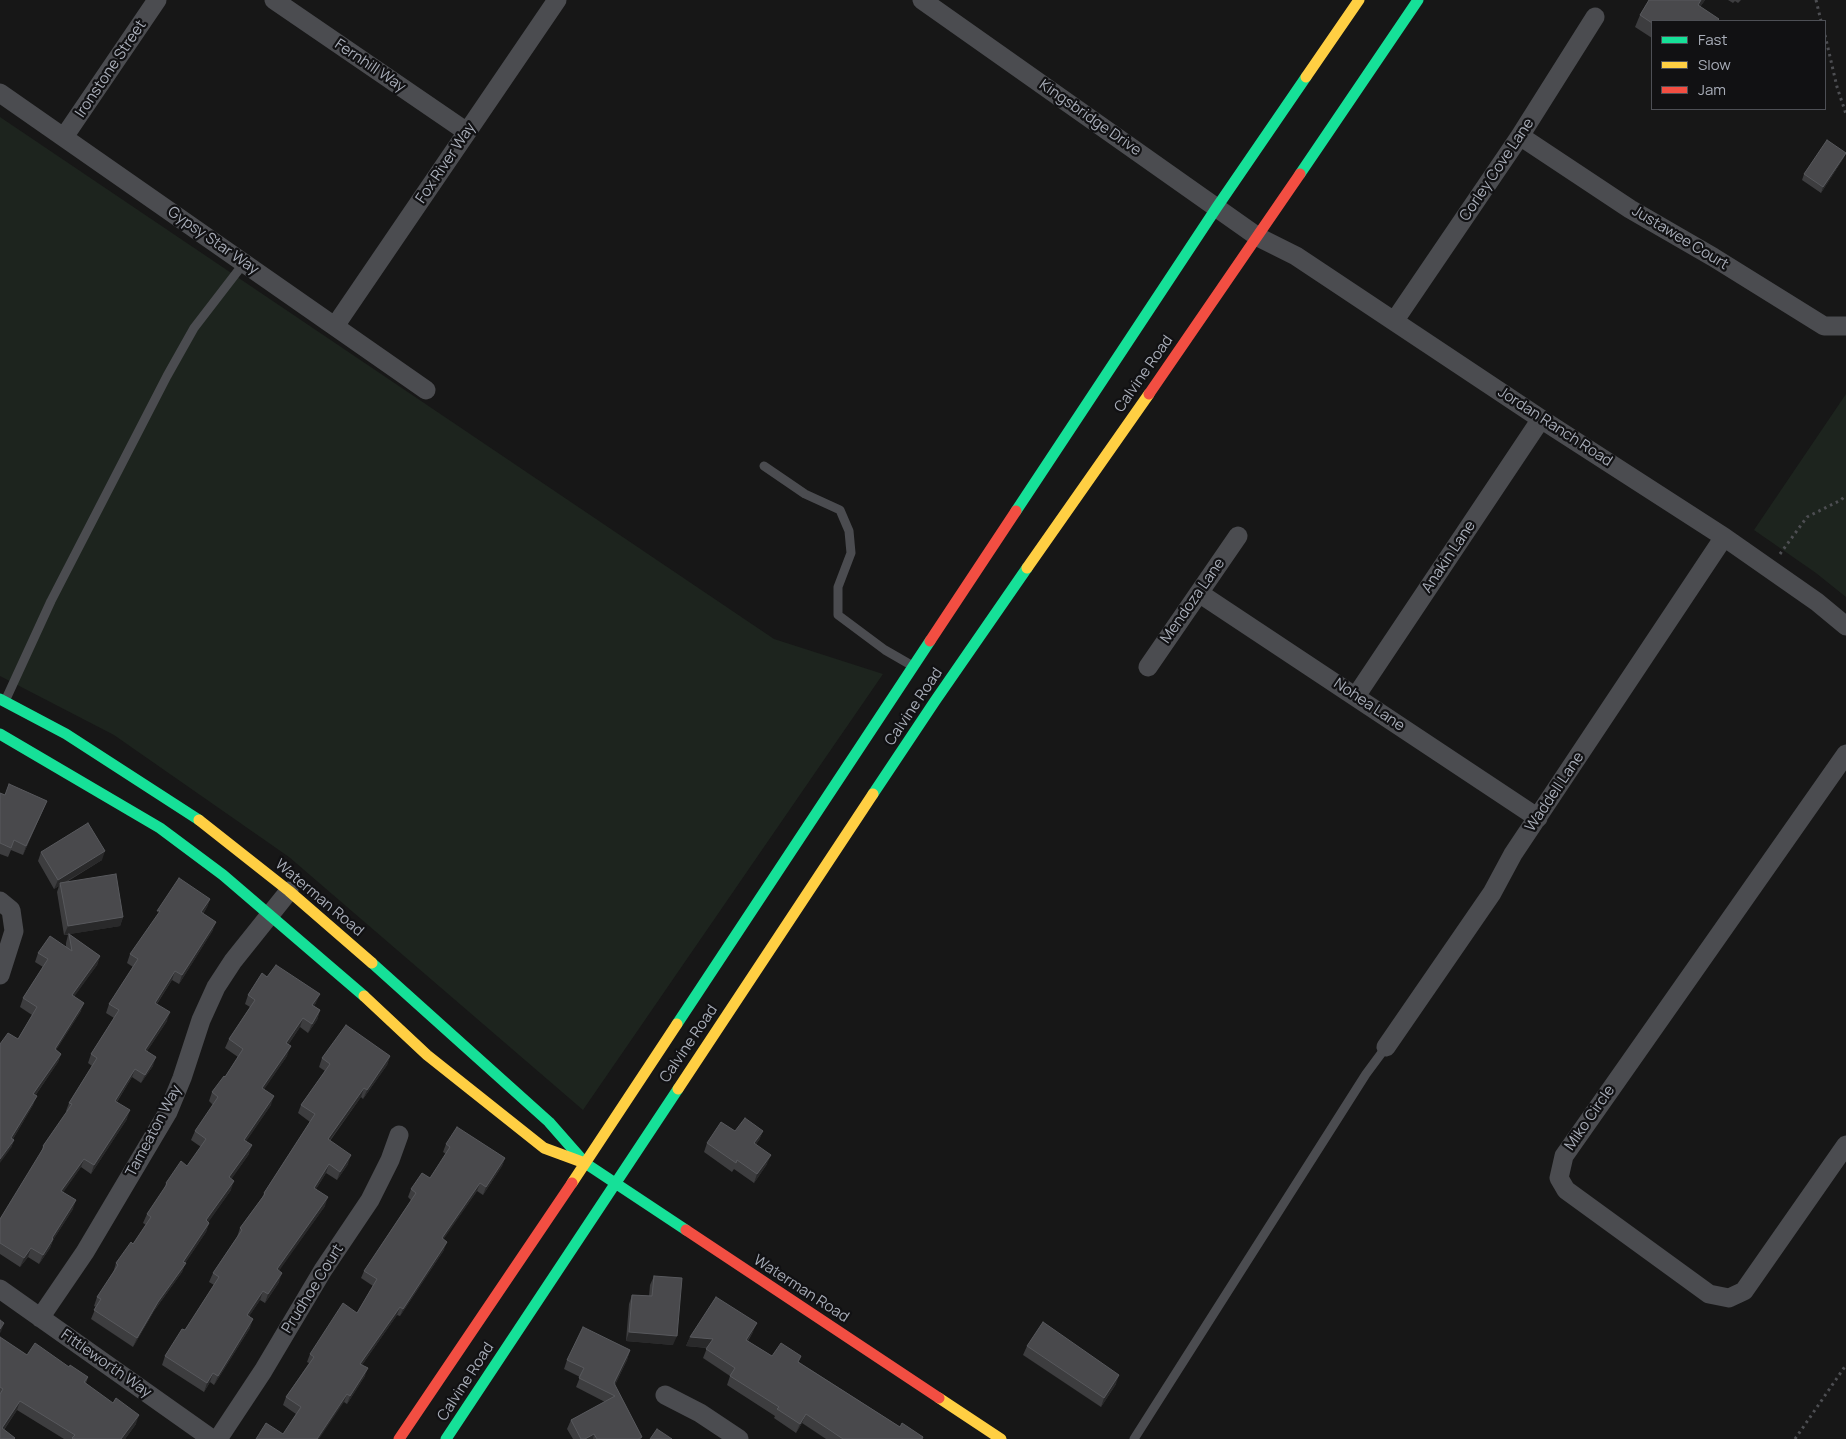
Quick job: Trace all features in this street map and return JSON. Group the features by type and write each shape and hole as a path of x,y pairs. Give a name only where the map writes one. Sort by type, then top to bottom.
{"main road":[{"name":"Calvine Road","path":"399,1439 585,1163 1217,207 1359,0"},
{"name":"Calvine Road","path":"446,1439 935,701 1258,237 1418,0"},
{"name":"Waterman Road","path":"2,700 66,734 204,823 289,891 405,991 549,1122 585,1163 1001,1439"},
{"name":"Waterman Road","path":"0,734 160,828 223,875 270,914 349,982 427,1055 544,1148 585,1163"}],"street":[{"name":"Ironstone Street","path":"64,137 157,0"},
{"name":"Fernhill Way","path":"274,0 467,132"},
{"name":"Fox River Way","path":"335,326 557,0"},
{"name":"Kingsbridge Drive","path":"922,0 1258,237"},
{"name":"Corley Cove Lane","path":"1395,320 1520,136 1595,17"},
{"name":"Gypsy Star Way","path":"0,93 426,390"},
{"name":"Justawee Court","path":"1520,136 1630,209 1713,257 1824,326 1846,326"},
{"name":"Jordan Ranch Road","path":"1258,237 1296,256 1395,320 1541,419 1724,537 1818,602 1846,626"},
{"name":"Anakin Lane","path":"1356,696 1541,419"},
{"name":"Mendoza Lane","path":"1148,666 1238,536"},
{"name":"Waddell Lane","path":"1386,1047 1492,893 1513,854 1724,537"},
{"name":"Nohea Lane","path":"1199,593 1538,818"},
{"name":"Miko Circle","path":"1846,754 1564,1156 1559,1178 1566,1190 1709,1294 1729,1298 1744,1290 1846,1145"},
{"name":"Tameaton Way","path":"40,1318 85,1252 168,1112 182,1078 201,1020 216,987 233,961 289,891"},
{"path":"0,902 11,910 14,931 0,975"},
{"name":"Prudhoe Court","path":"218,1439 263,1371 323,1270 370,1200 390,1160 399,1135"},
{"name":"Fittleworth Way","path":"0,1289 212,1439"},
{"path":"665,1395 700,1413 738,1439"}],"lane":[{"path":"2,700 167,376 194,328 244,263"},
{"path":"764,466 805,494 840,510 849,531 851,553 838,587 838,615 885,650 913,666"},
{"path":"1134,1439 1366,1074 1386,1047"}],"path":[{"path":"1816,0 1822,20"},
{"path":"1826,39 1837,87 1846,114"},
{"path":"1770,568 1807,516 1841,500 1846,494"},
{"path":"1795,1439 1846,1366"}],"shaded area":[{"path":"0,117 774,639 883,674 583,1110 289,857 114,735 0,676"},
{"path":"1846,394 1846,597 1816,573 1754,530"}],"building":[{"path":"1649,0 1701,0 1698,5 1719,19 1651,20 1651,22 1640,15"},
{"path":"1827,140 1846,153 1823,187 1804,174"},
{"path":"9,784 47,801 26,846 14,840 11,848 0,843 0,793 5,795"},
{"path":"88,823 105,851 58,880 41,852"},
{"path":"116,874 123,917 68,926 60,883"},
{"path":"179,878 210,899 201,912 216,922 182,975 175,971 155,1003 170,1012 145,1050 156,1057 145,1075 135,1069 115,1101 130,1110 94,1165 84,1159 61,1191 76,1200 43,1255 31,1248 24,1258 0,1243 0,1219 43,1146 72,1104 69,1103 97,1058 91,1054 119,1010 109,1004 138,959 130,954 160,911 157,911"},
{"path":"69,934 100,956 72,995 84,1003 55,1049 61,1054 33,1094 37,1096 11,1138 14,1140 0,1159 0,1044 8,1033 18,1039 37,1007 23,998 48,959 38,953 50,936 72,951"},
{"path":"276,965 320,994 312,1005 320,1010 312,1024 303,1018 286,1043 291,1046 262,1088 274,1096 244,1140 252,1145 229,1177 234,1181 206,1220 209,1223 183,1262 186,1263 158,1302 137,1338 94,1310 101,1299 97,1297 118,1265 116,1263 131,1242 133,1244 151,1217 147,1214 181,1161 187,1166 206,1139 195,1131 218,1097 212,1092 225,1077 243,1049 229,1039 255,1000 248,995 262,973 267,977"},
{"path":"346,1025 390,1056 367,1090 364,1088 328,1139 351,1155 340,1172 329,1164 314,1188 328,1197 277,1269 282,1273 268,1294 263,1291 247,1315 253,1319 218,1376 213,1373 207,1383 165,1356 182,1329 185,1330 219,1277 213,1273 242,1230 240,1228 265,1194 315,1114 301,1105 330,1064 322,1058"},
{"path":"745,1118 763,1131 754,1143 771,1155 757,1174 737,1160 736,1163 707,1143 721,1122 735,1131"},
{"path":"457,1127 505,1158 486,1187 480,1183 442,1238 447,1242 403,1309 400,1307 360,1364 368,1368 350,1396 347,1394 317,1439 256,1439 266,1423 283,1434 301,1407 286,1397 314,1357 310,1354 343,1303 357,1313 377,1279 364,1271 416,1193 411,1189 422,1173 430,1178 450,1147 446,1144"},
{"path":"654,1276 682,1278 677,1336 629,1332 632,1295 652,1296"},
{"path":"716,1297 757,1323 746,1340 772,1356 781,1343 801,1356 798,1362 900,1427 902,1423 923,1437 922,1439 843,1439 806,1414 800,1424 777,1409 779,1407 730,1376 735,1368 706,1349 713,1339 690,1337"},
{"path":"0,1320 4,1323 0,1329"},
{"path":"1043,1322 1119,1375 1104,1398 1027,1346"},
{"path":"583,1327 630,1350 614,1383 642,1437 638,1439 597,1439 594,1434 581,1439 571,1420 615,1396 579,1378 584,1368 567,1360"},
{"path":"0,1337 27,1355 35,1343 69,1367 70,1365 88,1377 84,1382 113,1403 116,1398 139,1415 121,1439 73,1439 75,1435 20,1401 2,1428 15,1438 0,1439 0,1394 3,1389 0,1387"},
{"path":"657,1429 672,1439 650,1439"}],"traffic: fast":[{"path":"1300,174 1418,0"},
{"path":"1016,511 1217,207 1306,77"},
{"path":"873,794 1027,568"},
{"path":"677,1024 930,641"},
{"path":"0,699 66,734 199,820"},
{"path":"0,734 160,828 223,875 364,996"},
{"path":"372,963 549,1122 585,1163 686,1230"},
{"path":"446,1439 678,1089"}],"traffic: slow":[{"path":"1306,77 1359,0"},
{"path":"1027,568 1149,394"},
{"path":"678,1089 873,794"},
{"path":"199,820 289,891 372,963"},
{"path":"364,996 427,1055 544,1148 582,1162"},
{"path":"572,1183 677,1024"},
{"path":"939,1398 1001,1439"}],"traffic: jam":[{"path":"1149,394 1300,174"},
{"path":"930,641 1016,511"},
{"path":"399,1439 572,1183"},
{"path":"686,1230 939,1398"}]}
